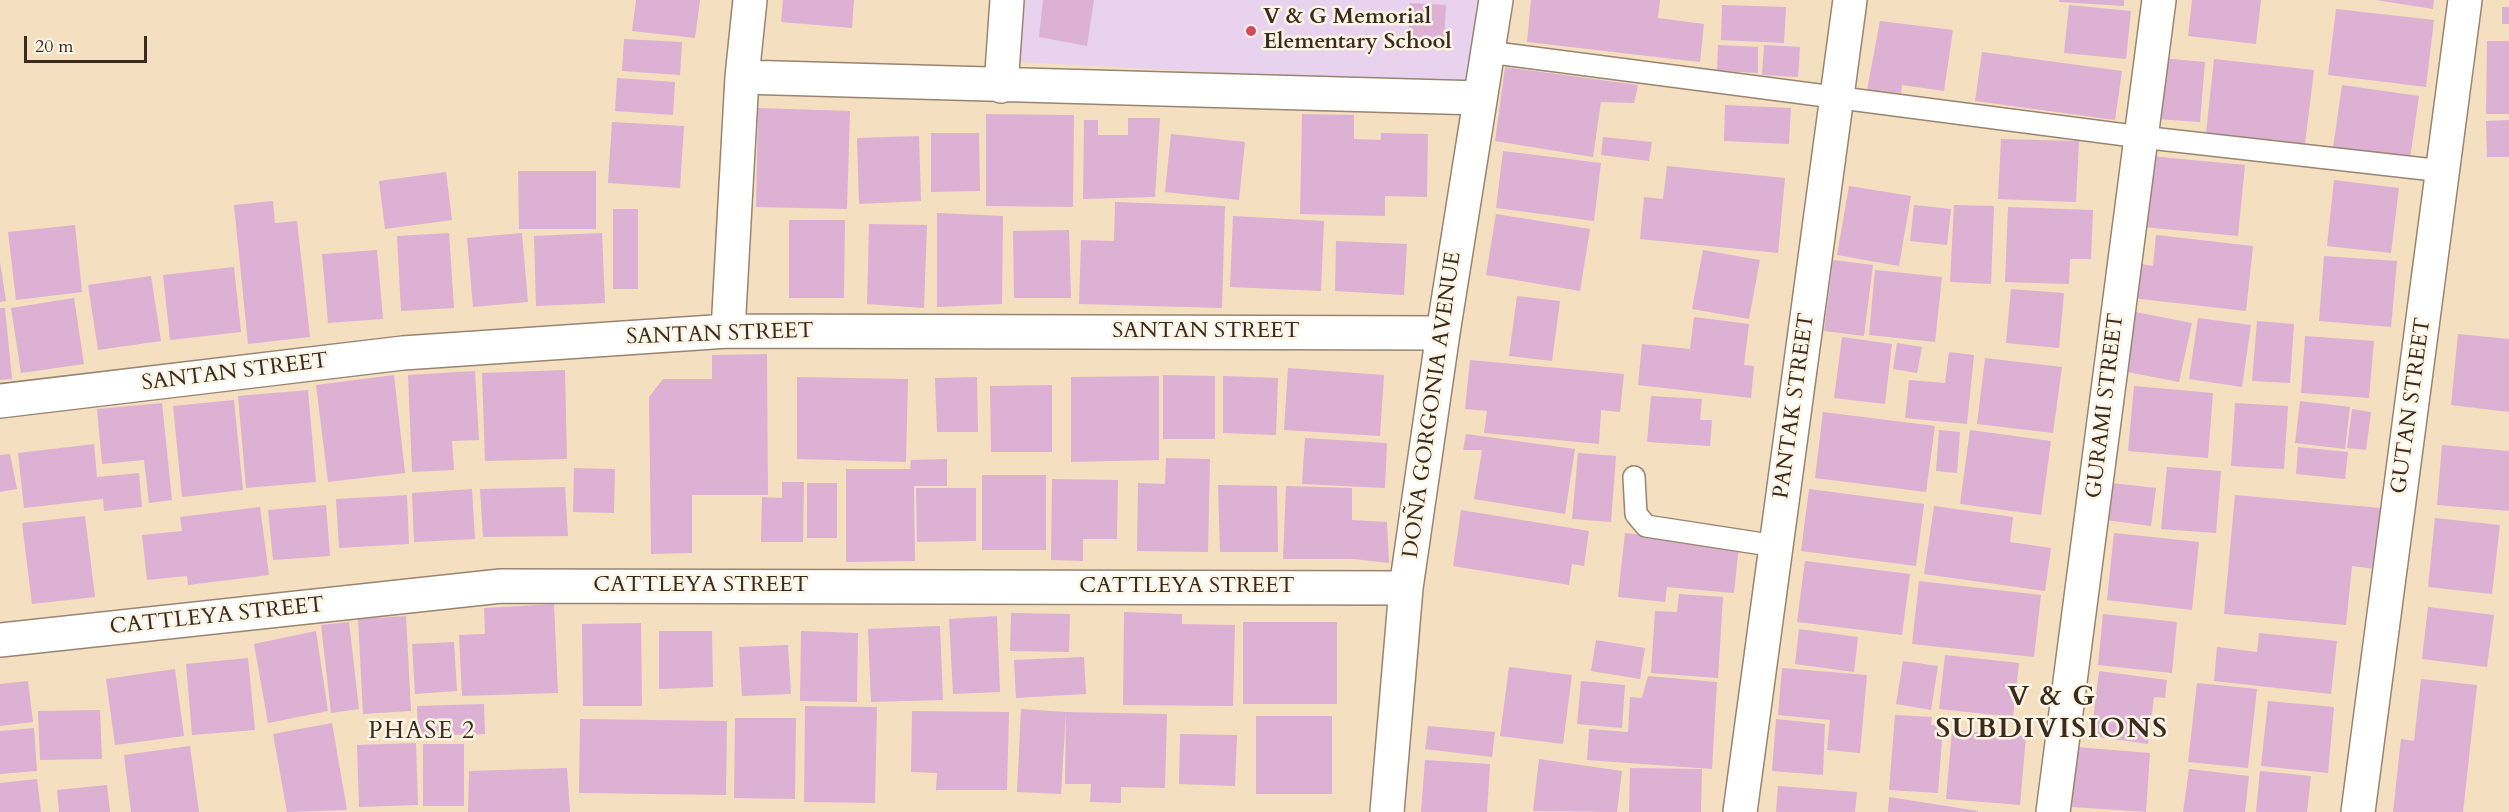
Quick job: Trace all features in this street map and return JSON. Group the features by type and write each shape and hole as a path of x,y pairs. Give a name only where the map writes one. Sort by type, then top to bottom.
{"street":[{"path":"728,331 742,77 750,0"},
{"path":"1000,86 1007,0"},
{"name":"DOÑA GORGONIA AVENUE","path":"1387,812 1406,588 1443,333 1496,0"},
{"name":"PANTAK STREET","path":"1740,812 1850,0"},
{"name":"GURAMI STREET","path":"2053,812 2159,0"},
{"name":"GUTAN STREET","path":"2358,812 2466,0"},
{"path":"742,77 1480,98"},
{"name":"SANTAN STREET","path":"0,401 403,353 728,331 1443,333"},
{"name":"CATTLEYA STREET","path":"0,640 501,586 1406,588"}],"lane":[{"path":"1488,52 2141,137 2443,171"},
{"path":"1634,477 1636,514 1646,526 1776,546"}],"shaded area":[{"name":"V & G Memorial Elementary School","path":"1024,0 1485,0 1472,86 1019,62"}],"building":[{"path":"636,0 700,0 695,38 632,31"},
{"path":"783,0 854,0 852,28 781,22"},
{"path":"1043,0 1094,0 1087,46 1039,37"},
{"path":"1531,0 1660,0 1658,18 1704,24 1700,62 1527,42"},
{"path":"2059,0 2124,0 2124,6 2059,2"},
{"path":"2192,0 2261,0 2256,44 2188,36"},
{"path":"2376,0 2434,0 2433,9"},
{"path":"1410,3 1446,5 1444,43 1408,41"},
{"path":"1722,5 1786,7 1784,43 1721,40"},
{"path":"2069,5 2131,11 2126,59 2064,53"},
{"path":"2502,7 2509,7 2509,24 2502,24"},
{"path":"2336,9 2434,20 2426,87 2328,75"},
{"path":"1880,21 1953,30 1944,91 1902,85 1901,93 1867,90"},
{"path":"624,39 682,42 680,75 622,71"},
{"path":"2487,41 2509,41 2509,114 2486,114"},
{"path":"1718,45 1758,47 1758,73 1717,71"},
{"path":"1764,45 1800,47 1798,77 1762,75"},
{"path":"1982,52 2122,71 2115,120 1975,101"},
{"path":"2161,58 2205,62 2200,122 2156,119"},
{"path":"2214,59 2314,70 2305,144 2206,133"},
{"path":"1505,67 1638,85 1634,103 1601,102 1593,157 1495,141"},
{"path":"617,78 675,82 673,115 615,111"},
{"path":"2342,85 2419,96 2410,159 2333,148"},
{"path":"1725,105 1791,108 1789,144 1724,141"},
{"path":"758,108 850,111 847,209 756,207"},
{"path":"986,114 1074,115 1073,207 986,206"},
{"path":"1302,114 1354,115 1354,139 1381,140 1381,133 1428,134 1427,197 1385,196 1385,216 1300,214"},
{"path":"1128,118 1160,118 1155,197 1083,199 1084,120 1098,120 1098,135 1128,135"},
{"path":"2509,120 2509,157 2487,157 2486,121"},
{"path":"612,122 684,126 680,188 608,183"},
{"path":"931,133 979,133 980,191 931,192"},
{"path":"1171,134 1245,142 1239,200 1165,192"},
{"path":"919,136 921,201 859,204 857,138"},
{"path":"1603,137 1652,142 1649,161 1601,155"},
{"path":"2001,139 2079,141 2076,202 1998,199"},
{"path":"1503,151 1601,163 1594,221 1496,208"},
{"path":"2150,156 2245,165 2238,236 2143,227"},
{"path":"1667,166 1785,178 1778,253 1640,239 1644,197 1663,199"},
{"path":"518,171 596,171 596,229 519,229"},
{"path":"446,172 452,220 385,229 379,181"},
{"path":"2334,180 2399,188 2391,253 2327,246"},
{"path":"1849,186 1911,196 1899,266 1837,255"},
{"path":"273,201 275,223 297,221 310,337 248,344 234,205"},
{"path":"1115,202 1225,206 1222,308 1079,304 1081,240 1114,241"},
{"path":"1914,205 1951,209 1947,245 1910,241"},
{"path":"1954,205 1994,206 1991,284 1950,282"},
{"path":"2008,207 2093,210 2091,259 2070,259 2069,284 2005,282"},
{"path":"613,209 638,209 638,289 613,289"},
{"path":"937,213 1003,216 1002,304 937,307"},
{"path":"1496,214 1590,229 1580,291 1486,275"},
{"path":"1233,216 1324,221 1321,291 1230,287"},
{"path":"789,220 845,220 844,298 789,298"},
{"path":"869,224 927,225 924,308 867,304"},
{"path":"75,225 82,292 16,300 8,232"},
{"path":"1069,230 1071,298 1014,298 1013,231"},
{"path":"449,233 454,308 401,311 397,236"},
{"path":"522,233 528,302 473,307 467,238"},
{"path":"602,233 605,303 536,306 534,236"},
{"path":"2156,235 2253,246 2246,311 2132,298 2136,263 2153,266"},
{"path":"1336,241 1407,244 1404,295 1335,291"},
{"path":"377,250 383,319 328,323 322,254"},
{"path":"1703,250 1760,260 1749,319 1692,309"},
{"path":"2324,256 2397,261 2391,327 2319,321"},
{"path":"1833,260 1873,265 1864,336 1824,331"},
{"path":"0,262 6,301 0,302"},
{"path":"234,267 241,332 170,340 163,275"},
{"path":"1875,270 1942,277 1935,342 1869,335"},
{"path":"151,276 161,341 98,350 88,285"},
{"path":"2011,289 2064,293 2059,348 2006,343"},
{"path":"1517,296 1560,301 1552,361 1509,356"},
{"path":"74,298 84,364 21,373 11,308"},
{"path":"0,308 5,308 12,379 0,380"},
{"path":"2130,311 2192,323 2179,382 2117,370"},
{"path":"1694,317 1749,324 1744,365 1754,366 1751,398 1638,385 1642,344 1690,349"},
{"path":"2198,318 2251,325 2242,387 2189,379"},
{"path":"2257,321 2294,324 2290,383 2252,381"},
{"path":"2458,334 2509,339 2509,412 2451,405"},
{"path":"2305,336 2374,341 2369,398 2301,393"},
{"path":"1842,337 1892,344 1885,404 1834,398"},
{"path":"1897,343 1922,347 1917,373 1893,369"},
{"path":"1949,352 1974,355 1967,424 1905,418 1909,380 1945,383"},
{"path":"767,354 768,495 692,495 692,553 651,554 649,397 663,379 712,379 712,355"},
{"path":"1985,358 2062,367 2053,433 1977,424"},
{"path":"1470,360 1624,374 1620,412 1601,410 1599,444 1484,433 1487,411 1465,409"},
{"path":"1288,368 1384,375 1380,436 1284,430"},
{"path":"565,370 567,459 485,461 482,373"},
{"path":"475,371 479,440 452,441 454,470 412,472 408,375"},
{"path":"394,375 405,473 328,482 316,385"},
{"path":"1163,375 1215,376 1215,439 1163,439"},
{"path":"1159,376 1159,460 1071,462 1071,377"},
{"path":"1223,376 1278,378 1276,435 1223,433"},
{"path":"797,377 908,379 906,462 797,459"},
{"path":"977,377 978,432 937,432 935,378"},
{"path":"1052,385 1052,452 991,452 990,386"},
{"path":"2134,386 2213,393 2208,458 2128,451"},
{"path":"308,390 316,482 246,488 238,396"},
{"path":"1651,396 1702,399 1700,420 1712,420 1710,446 1647,442"},
{"path":"234,400 243,490 182,497 173,406"},
{"path":"2300,401 2350,407 2345,449 2295,443"},
{"path":"162,403 172,500 149,503 144,460 102,464 97,409"},
{"path":"2235,403 2288,406 2284,469 2231,466"},
{"path":"2352,409 2371,412 2366,450 2347,448"},
{"path":"1823,412 1935,426 1926,492 1815,478"},
{"path":"1939,430 1960,432 1957,473 1936,471"},
{"path":"1970,430 2051,441 2041,515 1960,504"},
{"path":"1466,434 1575,449 1565,514 1474,499 1482,450 1463,450"},
{"path":"1305,438 1387,443 1385,488 1302,484"},
{"path":"94,444 97,477 139,473 142,507 104,511 103,499 24,508 18,453"},
{"path":"2442,445 2509,451 2509,511 2437,505"},
{"path":"2298,447 2348,452 2345,479 2296,474"},
{"path":"1578,453 1616,456 1611,522 1572,519"},
{"path":"10,454 17,489 0,492 0,455"},
{"path":"1166,458 1210,459 1208,552 1137,551 1138,483 1165,484"},
{"path":"947,459 947,486 914,486 915,561 846,562 846,469 910,469 911,460"},
{"path":"2167,467 2221,471 2216,533 2161,529"},
{"path":"574,468 615,469 614,513 573,512"},
{"path":"982,475 1046,475 1046,550 982,550"},
{"path":"1052,479 1118,480 1117,539 1083,539 1083,561 1051,560"},
{"path":"782,482 804,482 803,542 761,542 762,497 782,498"},
{"path":"2103,482 2156,488 2151,526 2098,519"},
{"path":"807,483 837,483 837,538 807,538"},
{"path":"1218,485 1277,486 1278,552 1220,552"},
{"path":"1286,486 1352,488 1352,520 1387,522 1389,563 1354,559 1283,559"},
{"path":"565,487 568,536 483,537 480,489"},
{"path":"916,488 976,488 976,541 917,542"},
{"path":"472,489 475,539 414,542 412,493"},
{"path":"1809,489 1924,504 1916,566 1801,551"},
{"path":"407,495 409,544 339,548 336,499"},
{"path":"2235,495 2381,508 2375,569 2352,566 2346,625 2224,614"},
{"path":"326,505 330,556 273,560 268,510"},
{"path":"1934,506 2013,517 2010,542 2051,548 2045,591 1924,574"},
{"path":"260,507 269,575 188,585 187,576 147,580 142,535 182,531 180,517"},
{"path":"1461,510 1589,531 1584,566 1572,564 1569,585 1453,566"},
{"path":"85,516 95,597 32,604 22,523"},
{"path":"2435,518 2500,525 2492,594 2428,587"},
{"path":"1625,533 1739,545 1734,593 1667,587 1665,602 1618,597"},
{"path":"2114,533 2199,542 2192,610 2107,600"},
{"path":"1805,561 1910,574 1902,635 1797,622"},
{"path":"1919,581 2041,595 2034,657 1912,644"},
{"path":"1679,594 1723,597 1718,678 1651,673 1655,611 1677,612"},
{"path":"554,604 558,693 462,696 459,635 485,634 484,608"},
{"path":"2428,607 2494,615 2487,667 2422,659"},
{"path":"1124,612 1182,614 1182,624 1235,625 1233,706 1123,705"},
{"path":"1011,613 1070,614 1069,652 1010,651"},
{"path":"2103,614 2177,622 2172,673 2098,665"},
{"path":"406,616 411,711 363,714 358,619"},
{"path":"997,616 1000,692 953,694 949,619"},
{"path":"349,622 359,709 331,713 321,625"},
{"path":"1243,622 1337,622 1337,704 1243,704"},
{"path":"641,623 642,706 583,706 582,624"},
{"path":"940,626 943,700 871,702 868,629"},
{"path":"1799,629 1858,637 1854,672 1795,664"},
{"path":"316,631 328,711 268,723 254,644"},
{"path":"659,631 712,631 713,687 659,689"},
{"path":"801,631 858,633 857,702 800,701"},
{"path":"2259,633 2337,641 2331,694 2214,681 2217,647 2257,652"},
{"path":"1596,640 1645,648 1640,679 1591,671"},
{"path":"454,642 457,691 415,694 412,644"},
{"path":"788,645 791,694 742,696 739,647"},
{"path":"1945,655 2019,663 2013,717 1939,709"},
{"path":"1084,657 1086,694 1016,698 1014,660"},
{"path":"248,658 255,730 192,735 186,664"},
{"path":"1903,661 1938,666 1931,710 1896,704"},
{"path":"1509,667 1572,675 1563,744 1500,736"},
{"path":"1782,668 1867,675 1860,753 1827,750 1830,720 1778,715"},
{"path":"175,669 184,736 115,745 106,679"},
{"path":"2099,671 2167,680 2165,698 2154,697 2148,744 2091,736"},
{"path":"1648,676 1717,682 1712,769 1587,760 1589,729 1628,732 1630,697 1642,698"},
{"path":"2421,679 2477,685 2463,812 2393,812 2401,739 2414,741"},
{"path":"28,681 33,722 0,726 0,684"},
{"path":"1581,681 1625,685 1622,728 1577,724"},
{"path":"2197,683 2257,689 2248,768 2188,762"},
{"path":"2268,701 2334,707 2328,773 2261,766"},
{"path":"484,704 485,734 418,736 417,706"},
{"path":"805,706 877,707 875,803 804,802"},
{"path":"1021,709 1066,712 1061,794 1017,792"},
{"path":"100,710 102,759 40,760 38,711"},
{"path":"912,711 1009,712 1007,790 936,790 937,773 911,772"},
{"path":"1066,712 1167,714 1165,788 1121,787 1121,803 1090,802 1091,784 1065,784"},
{"path":"1895,715 1932,717 1931,725 1943,726 1938,793 1889,790"},
{"path":"1256,716 1332,716 1332,794 1256,794"},
{"path":"735,718 796,718 795,799 734,798"},
{"path":"580,719 727,721 726,795 579,793"},
{"path":"1776,719 1825,724 1823,775 1772,771"},
{"path":"332,723 347,810 287,812 273,734"},
{"path":"1428,726 1495,732 1492,757 1425,749"},
{"path":"34,728 37,771 0,774 0,731"},
{"path":"1952,730 2026,736 2020,805 1946,799"},
{"path":"1180,734 1237,735 1235,786 1179,784"},
{"path":"416,743 418,805 359,807 357,745"},
{"path":"423,744 464,744 464,806 423,806"},
{"path":"190,746 199,812 131,812 124,755"},
{"path":"2077,747 2150,753 2146,812 2072,807"},
{"path":"1539,759 1622,771 1617,812 1533,811"},
{"path":"1425,760 1490,764 1487,812 1421,812"},
{"path":"567,768 570,812 468,812 469,771"},
{"path":"1630,768 1702,769 1701,812 1629,812"},
{"path":"2189,769 2249,776 2245,812 2183,812"},
{"path":"2260,771 2311,776 2307,812 2256,812"},
{"path":"37,779 41,812 0,812 0,783"},
{"path":"107,785 110,812 59,812 57,790"},
{"path":"1778,786 1857,792 1855,812 1776,812"},
{"path":"1889,797 1978,811 1978,812 1888,812"}],"place":[{"name":"V & G Memorial Elementary School","path":"1251,31"}],"district":[{"name":"V & G SUBDIVISIONS","path":"2052,715"},
{"name":"PHASE 2","path":"422,732"}]}
